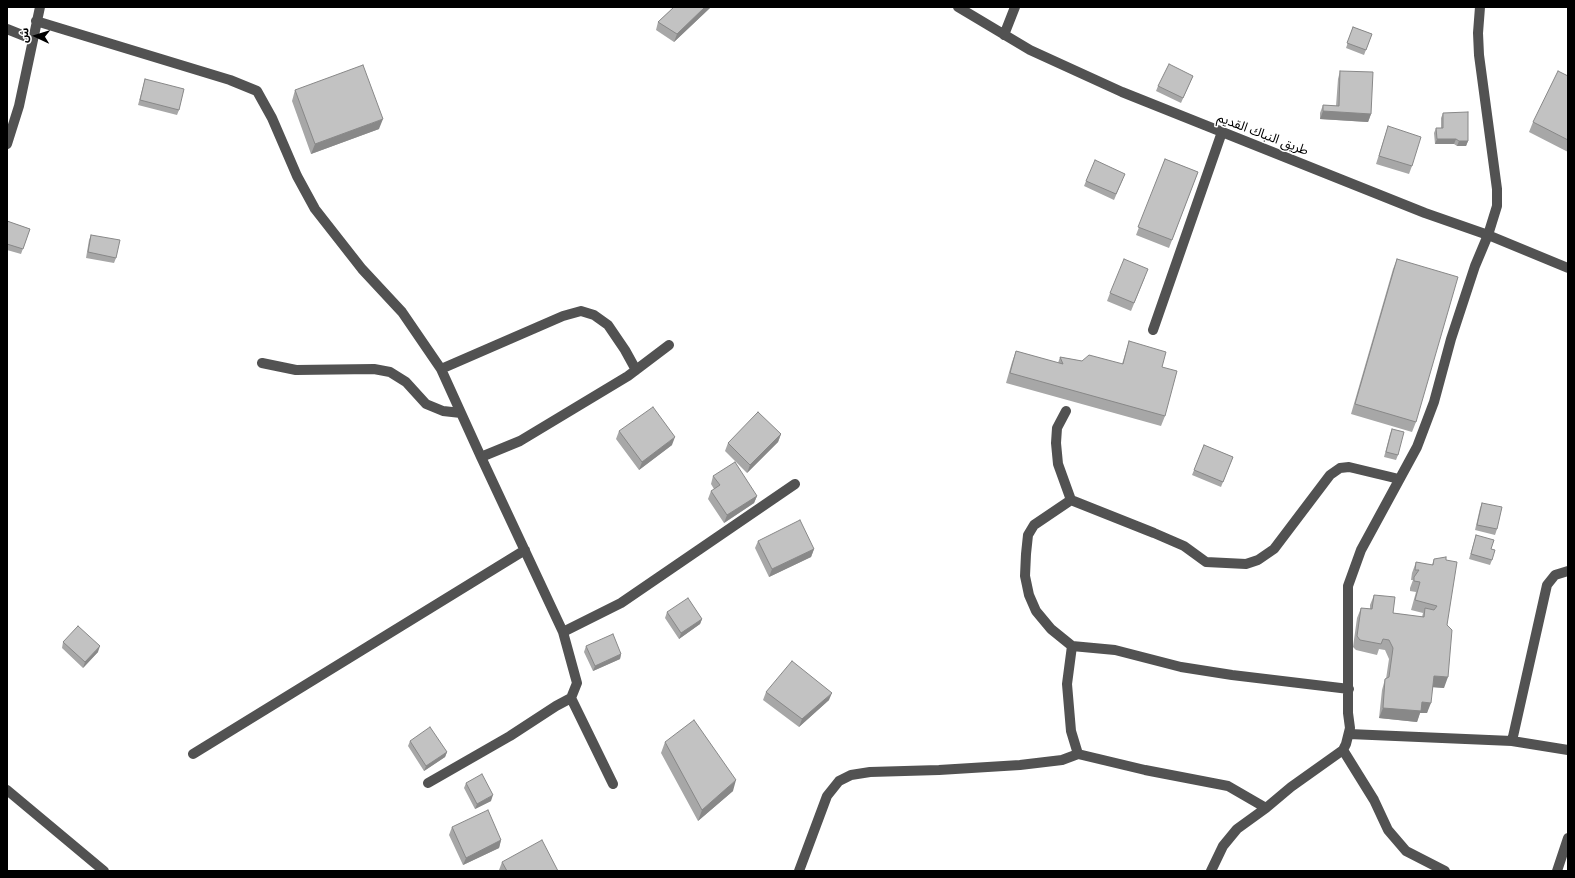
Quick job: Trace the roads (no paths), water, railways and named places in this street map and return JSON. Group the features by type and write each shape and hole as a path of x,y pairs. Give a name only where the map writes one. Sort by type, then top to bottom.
{"street":[{"path":"7,144 18,106 40,7"},
{"name":"طريق النباك القديم","path":"958,7 1004,35 1058,63 1122,92 1425,213 1488,235 1568,268"},
{"path":"1004,35 1015,7"},
{"path":"1211,871 1223,846 1237,829 1266,808 1291,787 1343,750 1349,734 1348,586 1361,550 1416,447 1434,402 1451,339 1470,280 1488,235 1497,206 1497,189 1479,55 1478,33 1480,7"},
{"path":"36,21 230,80 257,90 272,118 297,176 315,209 362,269 402,312 441,369 563,632 577,683 571,698 510,736 428,783"},
{"path":"7,29 32,39"},
{"path":"1153,330 1222,132"},
{"path":"441,369 563,316 581,311 594,315 608,325 626,350 636,370"},
{"path":"481,457 520,441 636,370 669,345"},
{"path":"262,363 296,370 374,369 390,372 406,382 426,404 443,411 461,413"},
{"path":"1066,411 1057,428 1056,443 1058,464 1071,500 1184,546 1206,562 1246,564 1258,560 1274,549 1330,476 1340,468 1350,468 1399,479"},
{"path":"563,632 621,602 795,484"},
{"path":"1071,500 1034,525 1028,535 1026,576 1029,595 1036,611 1051,629 1072,646 1115,650 1181,667 1232,675 1349,689"},
{"path":"193,754 525,550"},
{"path":"1512,741 1547,585 1555,575 1568,571"},
{"path":"1072,646 1067,684 1071,731 1078,754"},
{"path":"571,698 613,784"},
{"path":"1349,734 1512,741 1568,750"},
{"path":"1343,750 1374,800 1388,830 1406,851 1445,871"},
{"path":"799,871 828,796 839,780 851,775 870,772 946,770 1020,765 1062,760 1078,754 1145,770 1228,786 1266,808"},
{"path":"7,790 104,871"},
{"path":"1557,871 1568,838"}]}
